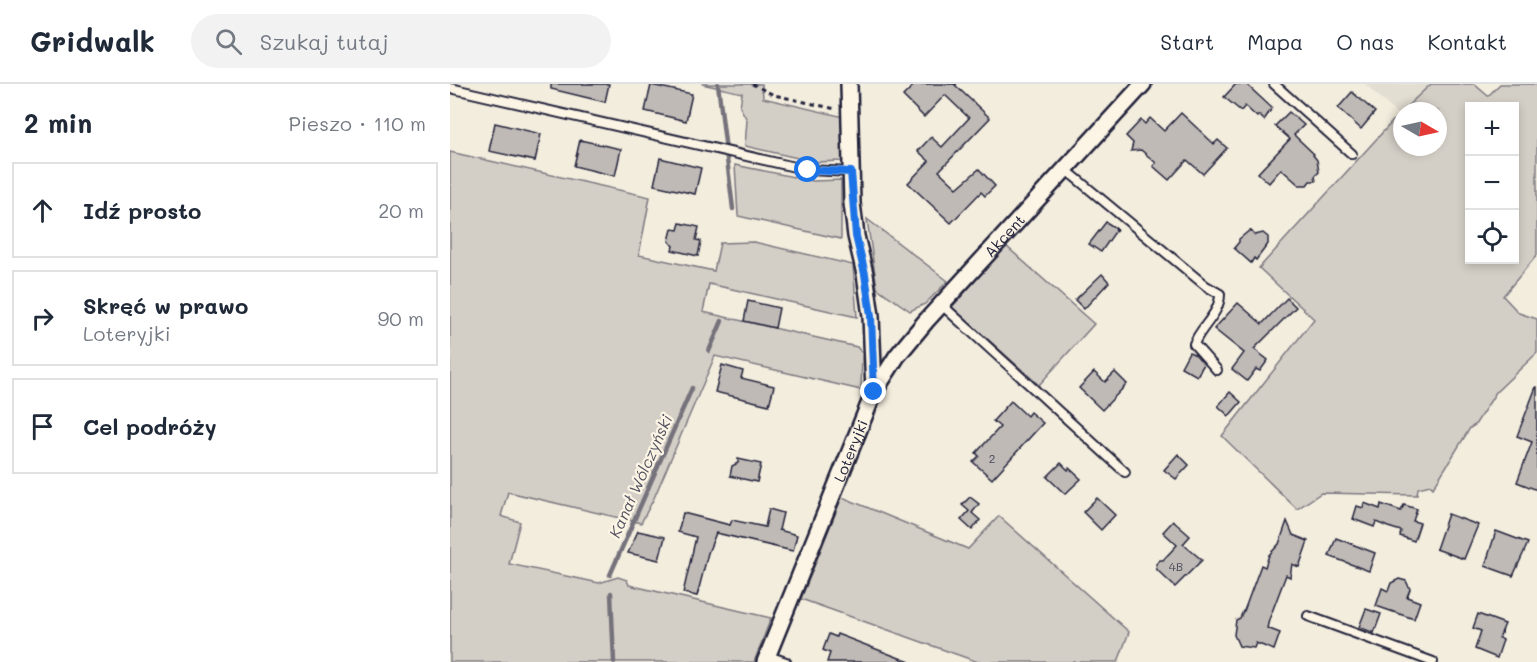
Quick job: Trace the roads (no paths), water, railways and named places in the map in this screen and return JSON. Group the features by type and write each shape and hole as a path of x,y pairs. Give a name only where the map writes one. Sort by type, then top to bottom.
{"street":[{"name":"Loteryjki","path":"766,659 874,392 871,316 865,274 856,236 851,172 849,84"},
{"name":"Akcent","path":"874,392 897,356 1143,84"}],"lane":[{"path":"1274,84 1352,154"},
{"path":"450,88 808,170 851,172"},
{"path":"1065,169 1206,286 1220,294 1220,303 1216,312 1194,344 1217,370"},
{"path":"942,305 1125,472"},
{"path":"1308,616 1433,662"},
{"path":"766,659 786,662"}],"waterway":[{"name":"Kanał Wólczyński","path":"718,84 733,209"},
{"name":"Kanał Wólczyński","path":"709,351 722,321"},
{"name":"Kanał Wólczyński","path":"610,575 692,388"},
{"name":"Kanał Wólczyński","path":"611,593 614,662"}]}
